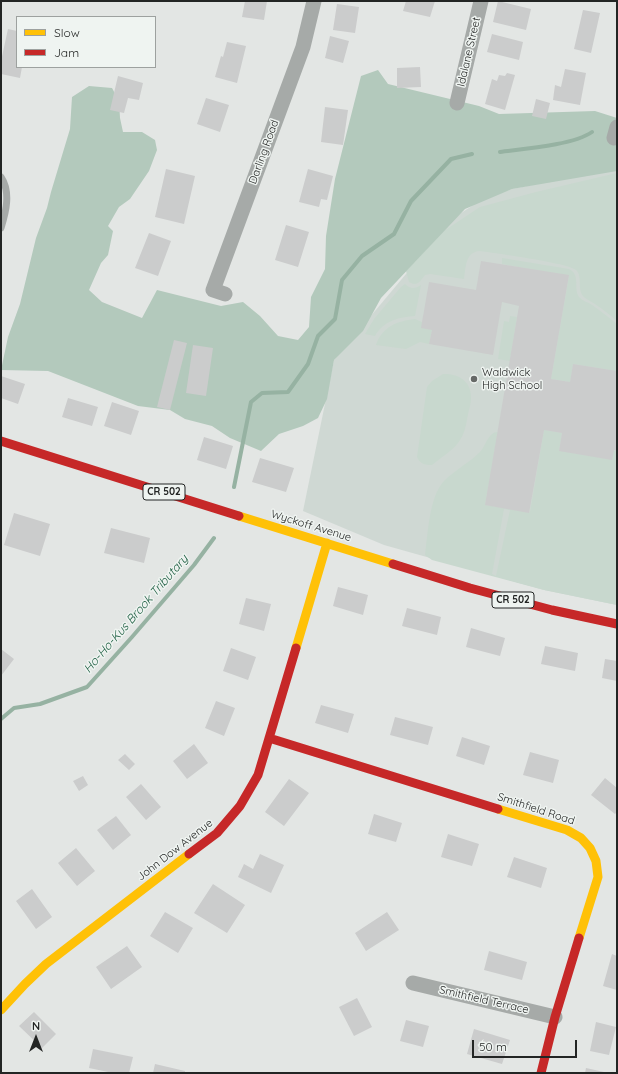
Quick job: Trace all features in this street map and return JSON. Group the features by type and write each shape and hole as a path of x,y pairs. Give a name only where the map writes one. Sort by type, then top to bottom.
{"street":[{"name":"Darling Road","path":"225,294 213,290 303,47 314,1"},
{"name":"Idalane Street","path":"457,103 481,1"},
{"name":"Wyckoff Avenue","path":"1,441 470,588 552,610 617,624"},
{"name":"John Dow Avenue","path":"1,1010 46,964 217,833 232,817 247,797 258,774 327,543"},
{"name":"Smithfield Road","path":"269,738 567,830 576,834 586,842 593,852 597,865 598,878 555,1017 541,1073"},
{"name":"Smithfield Terrace","path":"413,983 555,1017"}],"lane":[{"path":"1,177 6,189 5,214 1,228"}],"shaded area":[{"name":"Waldwick High School","path":"617,168 617,605 544,590 384,545 303,511 334,360 452,219 481,200 512,189"},
{"path":"617,173 617,321 583,296 580,290 579,276 576,270 546,261 480,251 471,254 469,257 464,279 430,274 425,275 417,284 409,282 406,271 444,231 480,207"},
{"path":"502,258 569,269 573,272 576,278 577,293 579,297 617,324 617,371 573,364 570,382 551,379 569,276 502,264"},
{"path":"405,284 413,288 421,285 415,316 403,317 387,323 375,336 365,334 374,319"},
{"path":"510,316 517,317 510,361 498,359 504,321 509,322"},
{"path":"415,319 422,322 432,330 429,344 420,342 406,349 376,345 386,329 396,323"},
{"path":"443,374 454,375 467,383 471,393 471,403 465,429 458,443 432,465 427,465 421,463 417,457 427,387 432,381"},
{"path":"544,430 562,433 559,451 617,451 617,605 544,590 432,560 425,555 432,506 439,488 448,477 480,452 492,434 498,432 485,505 530,512","holes":["504,509 510,510 496,576 492,574"]}],"green space":[{"path":"378,70 388,84 479,106 499,114 595,111 617,118 617,171 512,189 465,209 381,298 363,331 334,360 327,399 318,418 303,426 279,434 261,451 230,438 212,426 185,419 170,410 138,406 48,371 1,370 8,337 20,304 36,238 47,208 70,129 72,97 89,86 112,88 119,101 123,132 142,132 155,140 157,150 149,171 130,199 119,207 108,226 113,231 108,255 101,263 89,290 102,302 142,318 157,290 221,306 243,302 260,316 278,336 298,340 309,327 311,297 325,269 326,236 335,179 361,76"}],"building":[{"path":"245,1 267,1 264,20 242,17"},
{"path":"406,1 435,1 430,17 403,11"},
{"path":"498,1 531,9 526,30 493,22"},
{"path":"337,4 359,7 355,33 333,30"},
{"path":"583,10 600,13 591,53 574,49"},
{"path":"8,29 16,31 16,68 22,68 20,78 1,74 1,61"},
{"path":"492,34 523,42 519,60 487,52"},
{"path":"330,36 349,41 343,63 325,58"},
{"path":"227,42 246,46 237,83 215,77"},
{"path":"420,67 421,87 397,88 397,68"},
{"path":"565,69 586,73 580,105 553,100 555,85 561,87"},
{"path":"507,73 515,75 505,110 485,104 492,79 497,81 499,75 505,76"},
{"path":"118,76 143,83 139,100 128,98 124,113 110,110"},
{"path":"206,98 229,105 220,132 197,124"},
{"path":"536,99 550,103 546,119 532,116"},
{"path":"325,107 348,110 343,145 321,142"},
{"path":"166,169 195,176 184,224 155,217"},
{"path":"308,169 333,176 327,200 321,199 319,207 299,202"},
{"path":"286,225 309,232 298,267 275,260"},
{"path":"149,233 171,241 158,276 135,268"},
{"path":"481,261 569,275 551,379 570,382 573,364 617,371 617,451 614,450 612,460 559,451 562,433 544,430 529,513 485,505 519,306 502,302 493,355 429,344 432,330 421,328 429,282 476,290"},
{"path":"174,340 187,343 170,410 157,407"},
{"path":"193,345 213,348 206,396 186,393"},
{"path":"1,376 25,384 18,404 1,398"},
{"path":"68,398 98,407 92,426 62,417"},
{"path":"112,402 139,411 131,435 104,426"},
{"path":"204,437 233,446 226,469 197,460"},
{"path":"260,458 294,468 286,492 252,482"},
{"path":"14,513 50,524 40,556 4,545"},
{"path":"111,528 150,538 144,563 104,553"},
{"path":"338,587 368,595 363,615 333,606"},
{"path":"246,598 271,604 264,631 239,624"},
{"path":"407,608 441,617 437,635 402,626"},
{"path":"471,628 505,638 500,656 466,647"},
{"path":"545,646 578,653 575,671 541,664"},
{"path":"231,648 256,657 248,680 223,671"},
{"path":"1,649 14,659 1,676"},
{"path":"605,659 617,661 617,681 602,678"},
{"path":"216,701 235,708 224,736 205,728"},
{"path":"321,705 354,714 348,733 315,723"},
{"path":"395,717 433,727 428,745 390,735"},
{"path":"462,737 490,746 484,765 456,756"},
{"path":"194,744 208,763 187,779 173,761"},
{"path":"530,752 559,760 553,783 523,775"},
{"path":"125,754 135,764 129,770 118,760"},
{"path":"83,776 88,785 79,791 73,781"},
{"path":"605,778 617,788 617,812 615,814 591,795"},
{"path":"289,779 309,793 284,826 265,812"},
{"path":"141,784 161,807 146,820 126,797"},
{"path":"374,814 402,823 396,842 368,834"},
{"path":"116,816 131,835 113,850 97,830"},
{"path":"448,834 479,844 472,866 441,857"},
{"path":"76,848 95,871 77,886 58,863"},
{"path":"260,854 284,865 271,893 238,877 244,864 253,869"},
{"path":"514,857 547,868 541,888 507,877"},
{"path":"213,884 245,905 227,933 194,913"},
{"path":"32,889 52,917 36,929 16,901"},
{"path":"165,912 193,928 178,953 150,936"},
{"path":"387,912 399,930 366,951 355,933"},
{"path":"127,946 142,967 111,989 96,967"},
{"path":"489,951 527,962 522,980 484,970"},
{"path":"612,954 617,956 617,990 603,986"},
{"path":"357,998 372,1027 354,1036 339,1007"},
{"path":"34,1012 56,1034 42,1048 19,1026"},
{"path":"406,1020 429,1026 423,1047 400,1041"},
{"path":"596,1022 616,1027 609,1055 590,1051"},
{"path":"474,1029 510,1040 502,1064 467,1054"},
{"path":"93,1049 133,1057 129,1073 113,1073 89,1068"},
{"path":"155,1064 185,1071 185,1073 153,1073"},
{"path":"586,1068 604,1072 604,1073 585,1073"}],"waterway":[{"name":"Ho-Ho-Kus Brook Tributary","path":"500,152 561,143 592,132"},
{"name":"Ho-Ho-Kus Brook Tributary","path":"234,487 251,402 262,393 288,392 308,364 318,336 335,319 342,280 362,256 394,234 411,201 451,159 472,154"},
{"name":"Ho-Ho-Kus Brook Tributary","path":"1,719 14,708 40,704 87,687 194,565 214,538"}],"traffic: slow":[{"path":"239,516 393,564"},
{"path":"296,648 327,543"},
{"path":"498,809 567,830 581,838 590,848 596,861 598,877 579,938"},
{"path":"1,1010 46,964 189,854"}],"traffic: jam":[{"path":"1,441 239,516"},
{"path":"393,564 470,588 552,610 617,624"},
{"path":"189,854 217,833 240,806 258,775 296,648"},
{"path":"269,738 498,809"},
{"path":"541,1073 555,1017 579,938"}],"place":[{"name":"Waldwick High School","path":"474,379"}]}
